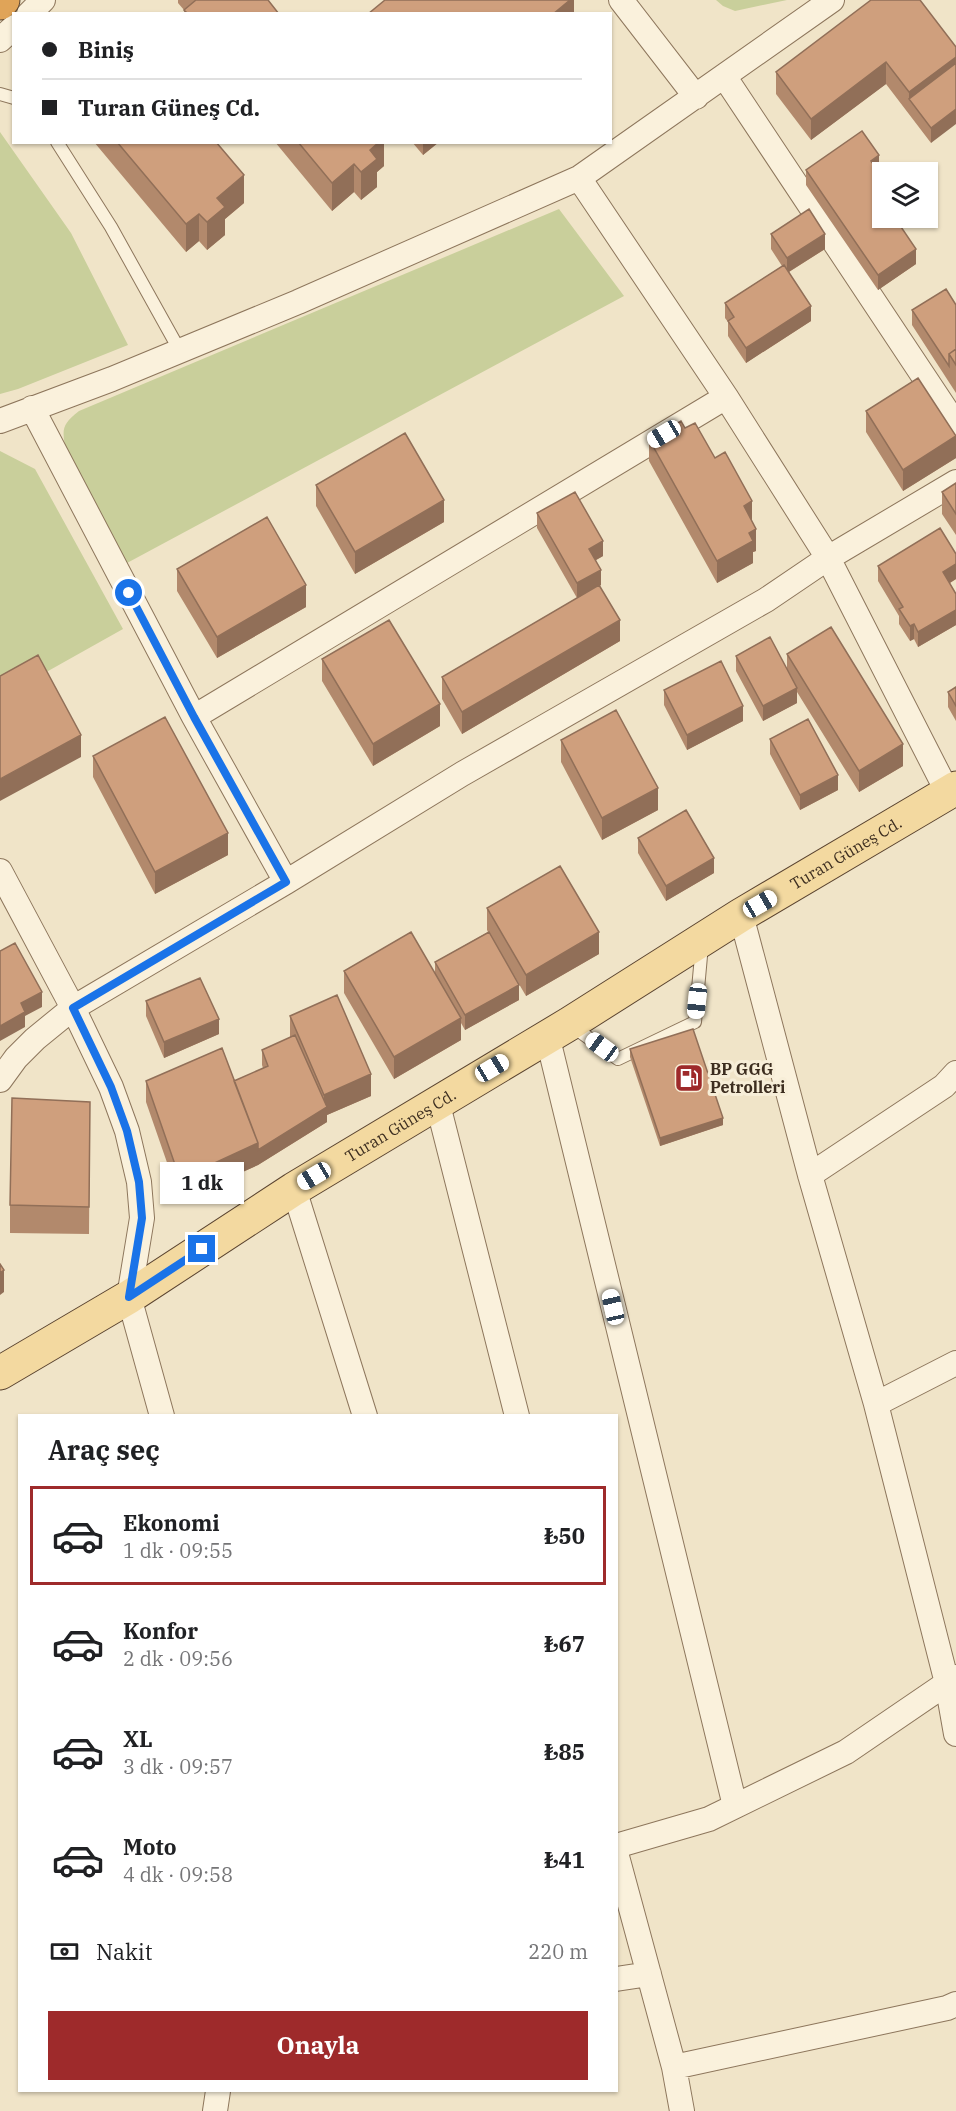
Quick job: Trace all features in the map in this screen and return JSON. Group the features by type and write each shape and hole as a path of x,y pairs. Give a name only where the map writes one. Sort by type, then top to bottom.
{"main road":[{"name":"Turan Güneş Cd.","path":"0,1373 129,1297 294,1189 437,1101 558,1030 741,915 952,790"}],"street":[{"path":"31,12 43,0"},
{"path":"621,0 696,97"},
{"path":"0,420 112,379 298,303 579,178 832,0"},
{"path":"0,40 12,29"},
{"path":"724,76 956,425"},
{"path":"579,178 726,397 828,558 952,790"},
{"path":"194,717 726,397"},
{"path":"32,408 194,717 286,882"},
{"path":"0,1080 16,1058 35,1039 73,1008 286,882 462,774 766,600 828,558 956,482"},
{"path":"0,871 73,1008 111,1087 127,1131 139,1182 142,1218 129,1297 161,1414"},
{"path":"741,915 810,1175 876,1404 951,1680 956,1734"},
{"path":"558,1030 735,1806"},
{"path":"810,1175 944,1086 956,1072"},
{"path":"437,1101 516,1414"},
{"path":"294,1189 364,1414"},
{"path":"876,1404 956,1364"},
{"path":"618,1845 708,1819 846,1752 951,1680"},
{"path":"618,1860 674,2067 682,2111"},
{"path":"618,1979 649,1974"},
{"path":"674,2067 947,2008 956,2004"},
{"path":"215,2111 218,2092"}],"lane":[{"path":"58,144 111,227 180,351"},
{"path":"558,1030 618,1059 695,1022 702,940"}],"green space":[{"path":"716,0 787,0 735,11"},
{"path":"0,132 71,233 128,345 0,394"},
{"path":"559,209 624,296 127,563 66,451 64,428 79,411"},
{"path":"0,451 35,469 123,629 0,698"}],"building":[{"path":"196,0 268,0 277,12 186,12 184,10"},
{"path":"385,0 570,0 555,12 370,12"},
{"path":"871,0 920,0 956,47 956,57 909,92 886,62 811,119 776,72"},
{"path":"956,63 956,109 931,128 909,99"},
{"path":"862,131 879,155 871,161 872,228 902,228 916,249 878,275 806,170"},
{"path":"119,144 218,144 244,175 217,198 225,207 207,222 199,214 186,224"},
{"path":"300,144 377,144 370,150 377,159 361,172 354,164 332,183"},
{"path":"809,209 825,234 787,258 771,234"},
{"path":"784,265 811,306 746,348 728,321 734,317 725,303"},
{"path":"946,289 956,305 956,349 949,354 949,366 912,310"},
{"path":"956,349 956,365 949,354"},
{"path":"918,378 956,436 903,470 866,411"},
{"path":"681,421 685,428 695,423 715,458 725,452 752,501 744,506 756,529 749,533 753,541 717,561 649,439"},
{"path":"405,433 444,500 355,552 316,485"},
{"path":"956,483 956,514 942,492"},
{"path":"575,492 603,541 589,549 601,570 577,583 537,513"},
{"path":"267,517 306,585 217,637 177,569"},
{"path":"940,528 956,554 956,564 943,572 956,594 956,610 918,632 914,624 910,626 899,609 903,607 878,566"},
{"path":"599,585 620,620 462,712 442,677"},
{"path":"389,620 440,704 373,744 322,659"},
{"path":"831,627 903,744 859,771 787,654"},
{"path":"770,637 797,688 763,706 736,656"},
{"path":"38,655 81,735 0,779 0,676"},
{"path":"721,661 743,706 687,735 664,690"},
{"path":"956,687 956,706 948,692"},
{"path":"616,710 658,788 602,818 561,740"},
{"path":"165,717 228,833 155,872 93,756"},
{"path":"808,719 838,775 800,795 770,739"},
{"path":"686,810 714,858 666,886 638,838"},
{"path":"560,866 599,932 526,975 487,908"},
{"path":"411,932 461,1018 394,1057 344,971"},
{"path":"489,932 519,985 465,1015 435,962"},
{"path":"15,943 42,992 21,1003 25,1012 0,1026 0,951"},
{"path":"200,978 219,1019 164,1042 146,1001"},
{"path":"337,995 371,1074 324,1095 290,1016"},
{"path":"693,1029 723,1118 660,1138 630,1049"},
{"path":"295,1035 327,1107 258,1150 258,1143 234,1081 268,1066 262,1050"},
{"path":"222,1048 258,1143 180,1179 146,1081"},
{"path":"12,1098 90,1102 89,1207 10,1205"}],"place":[{"name":"BP GGG Petrolleri","path":"689,1078"}],"route":[{"path":"129,593 194,717 286,882 73,1008 111,1087 127,1131 139,1182 142,1218 139,1248 129,1297 202,1249"}]}
